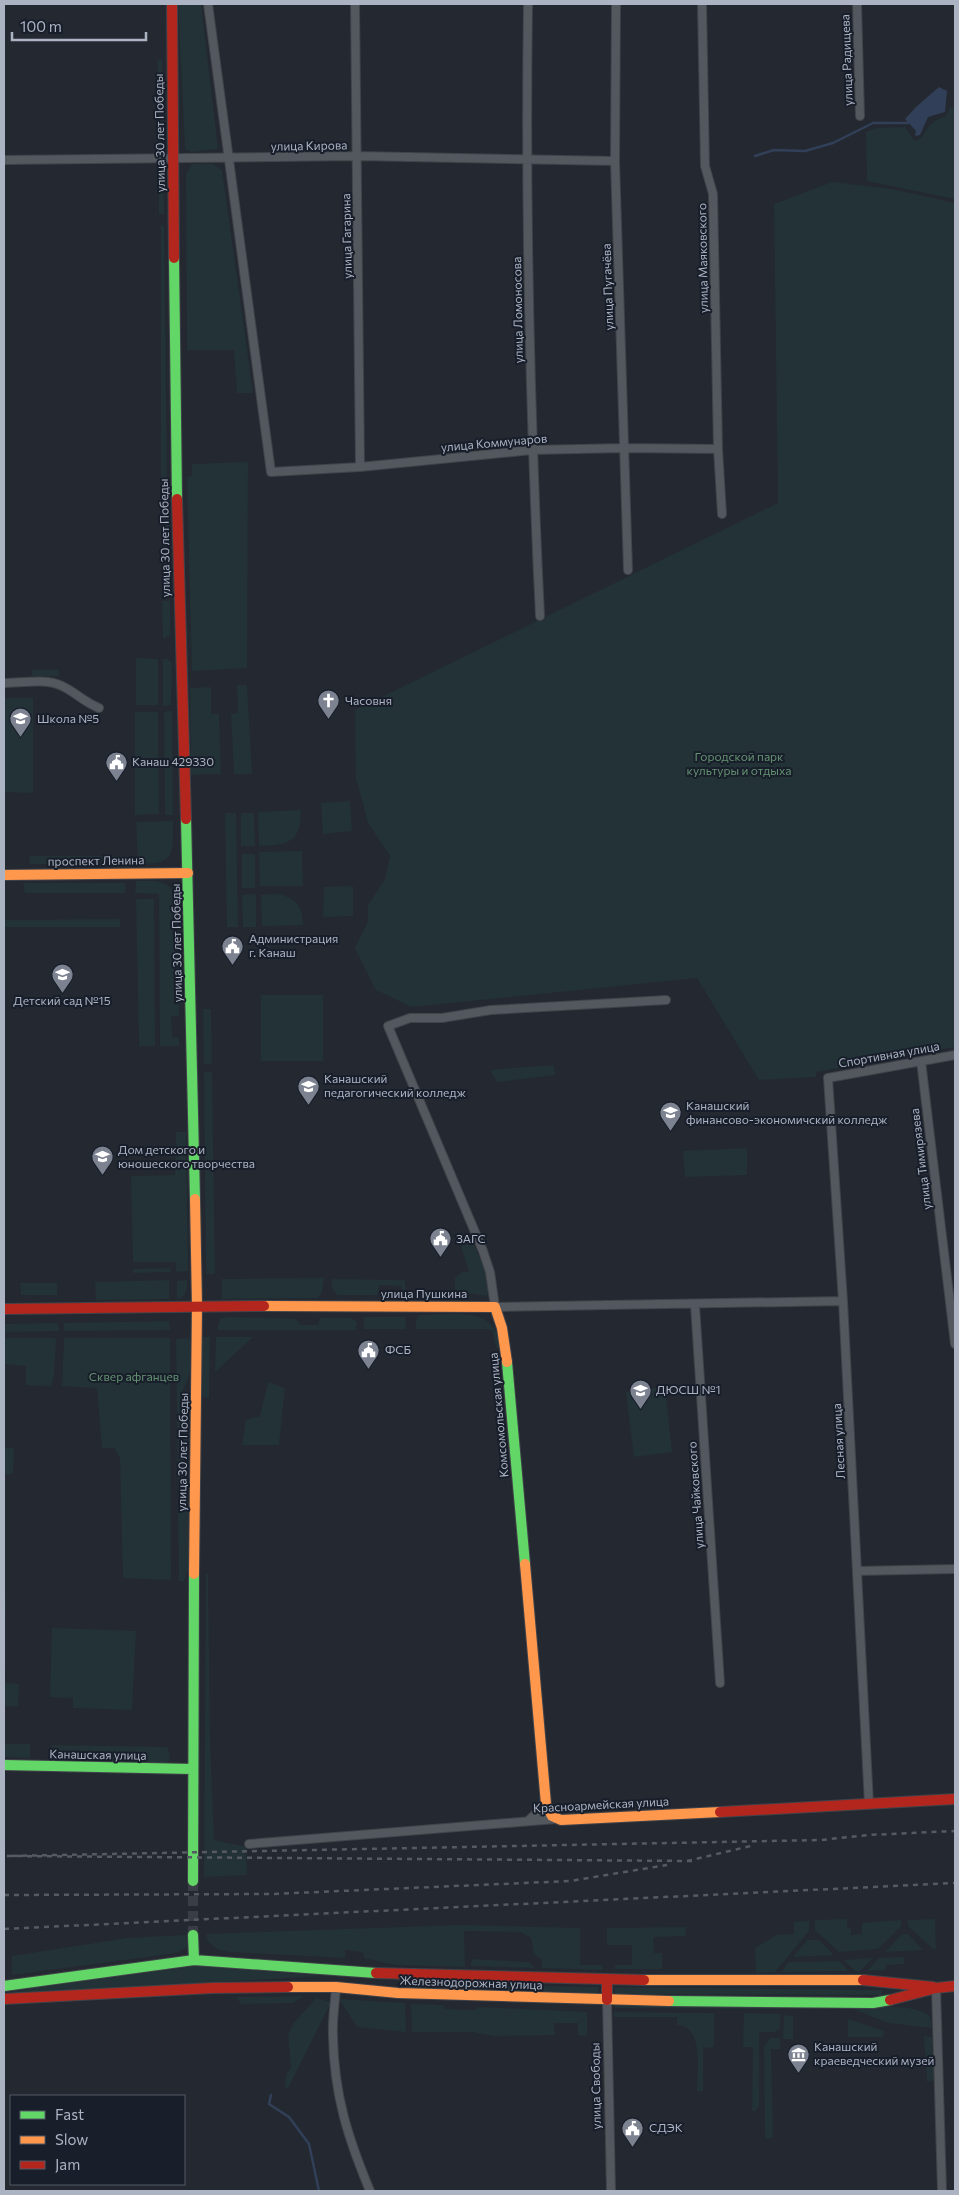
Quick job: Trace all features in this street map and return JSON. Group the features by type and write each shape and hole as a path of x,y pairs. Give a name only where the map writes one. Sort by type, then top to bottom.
{"main road":[{"name":"улица 30 лет Победы","path":"172,4 177,549 188,873 197,1306 192,1769 193,1881"},
{"name":"проспект Ленина","path":"4,875 188,873"},
{"name":"улица Пушкина","path":"4,1309 197,1306 495,1308"},
{"name":"Комсомольская улица","path":"495,1308 502,1328 506,1350 546,1804 549,1812 556,1819"},
{"name":"Канашская улица","path":"4,1765 192,1769"},
{"name":"Красноармейская улица","path":"556,1819 955,1799"},
{"path":"193,1935 194,1960"},
{"name":"Железнодорожная улица","path":"4,1992 194,1960 398,1975 607,1980 873,1980 936,1988"},
{"name":"улица Свободы","path":"607,1980 607,2000"},
{"name":"Железнодорожная улица","path":"4,1992 336,1987 398,1992 607,2000 873,2003 902,1998 936,1988 955,1986"}],"street":[{"path":"208,4 230,159"},
{"name":"улица Гагарина","path":"355,4 360,467"},
{"name":"улица Ломоносова","path":"528,4 526,160 532,450 540,616"},
{"name":"улица Пугачёва","path":"616,4 615,161 628,570"},
{"name":"улица Маяковского","path":"702,4 705,166 712,194 718,449 722,514"},
{"name":"улица Радищева","path":"857,4 860,116"},
{"name":"улица Кирова","path":"4,160 230,159 357,156 615,161"},
{"name":"улица Коммунаров","path":"230,159 272,472 360,467 532,450 624,448 718,449"},
{"path":"4,683 52,682 66,688 81,700 99,708"},
{"name":"Комсомольская улица","path":"495,1308 490,1272 483,1251 388,1026 410,1018 442,1018 499,1009 666,1000"},
{"name":"Спортивная улица","path":"828,1078 955,1055"},
{"name":"улица Тимирязева","path":"921,1060 955,1344"},
{"name":"Лесная улица","path":"828,1078 844,1301 868,1804"},
{"name":"улица Пушкина","path":"495,1308 844,1301"},
{"name":"улица Чайковского","path":"695,1305 720,1683"},
{"path":"857,1570 955,1569"},
{"path":"528,1821 546,1804"},
{"name":"Красноармейская улица","path":"249,1844 556,1819"},
{"path":"336,1987 333,2004 333,2037 338,2093 350,2140 370,2191"},
{"path":"936,1988 942,2191"},
{"name":"улица Свободы","path":"607,2000 611,2191"}],"green space":[{"path":"178,4 201,4 218,149 192,152 185,149"},
{"path":"162,59 163,153 158,153 158,60"},
{"path":"950,107 955,109 955,199 867,181 866,132 876,128 905,127 915,141 922,136 930,125 946,116"},
{"path":"159,162 163,163 164,214 159,214"},
{"path":"192,164 213,164 222,170 253,393 237,393 234,350 187,350 186,174"},
{"name":"Городской парк культуры и отдыха","path":"832,182 892,189 955,203 955,1047 816,1072 816,1077 759,1080 697,978 411,1007 376,990 355,948 368,921 368,905 385,879 390,856 368,823 356,778 355,710 778,503 774,204"},
{"path":"161,225 164,226 167,478 161,478"},
{"path":"248,462 247,668 192,671 187,477 192,476 192,464"},
{"path":"162,486 168,486 170,545 163,546"},
{"path":"162,551 170,551 170,590 162,590"},
{"path":"162,601 170,601 170,635 163,639"},
{"path":"136,658 158,659 158,705 136,705"},
{"path":"163,659 167,659 172,663 171,705 163,706"},
{"path":"32,670 59,670 59,676 32,676"},
{"path":"237,685 247,685 252,774 234,774 231,714 238,713"},
{"path":"211,687 211,714 219,714 221,774 191,775 190,688"},
{"name":"Школа №5","path":"4,698 33,698 33,793 4,792"},
{"path":"172,711 173,815 165,815 164,712"},
{"path":"135,712 158,712 159,814 135,815"},
{"path":"350,801 352,831 323,834 321,803"},
{"path":"301,810 299,829 296,836 278,845 259,846 258,812"},
{"path":"225,813 236,813 238,927 227,927"},
{"path":"241,813 254,813 255,846 241,846"},
{"path":"173,821 173,842 170,855 160,862 138,864 136,822"},
{"path":"302,851 303,886 260,886 259,852"},
{"path":"242,854 255,854 255,888 242,888"},
{"path":"29,856 128,856 128,861 125,864 30,864"},
{"path":"136,881 162,882 175,894 178,902 179,1016 171,1017 172,1037 179,1038 179,1046 160,1046 159,894 135,893"},
{"path":"23,883 125,883 125,893 25,893"},
{"path":"353,886 353,916 323,917 324,887"},
{"path":"256,894 256,927 243,927 242,895"},
{"path":"280,894 295,901 298,905 302,913 303,925 262,926 261,895"},
{"path":"136,899 154,899 155,1046 139,1046"},
{"path":"121,919 120,927 4,927 4,920"},
{"path":"261,995 323,995 323,1061 261,1061"},
{"path":"203,1009 211,1009 212,1064 204,1064"},
{"path":"554,1065 555,1075 497,1082 490,1070"},
{"path":"212,1071 215,1274 206,1274 204,1072"},
{"path":"176,1132 186,1132 188,1271 176,1272 176,1262 133,1262 131,1176 175,1175"},
{"path":"747,1148 747,1175 685,1177 683,1151"},
{"path":"473,1242 493,1289 486,1296 455,1291 455,1278 462,1272 469,1272 461,1246"},
{"path":"170,1268 170,1272 133,1273 133,1269"},
{"path":"324,1278 322,1292 318,1298 222,1299 222,1279"},
{"path":"332,1279 405,1280 406,1294 403,1294 401,1286 379,1285 378,1295 337,1295 332,1288"},
{"path":"169,1280 169,1299 96,1300 95,1282"},
{"path":"187,1280 185,1294 177,1299 177,1281"},
{"path":"20,1283 57,1283 57,1295 21,1295"},
{"path":"458,1314 482,1318 491,1324 497,1334 500,1348 496,1348 493,1331 489,1329 416,1329 416,1321 419,1315"},
{"path":"227,1317 296,1319 300,1325 318,1325 320,1318 351,1318 357,1322 356,1330 217,1330 220,1319"},
{"path":"364,1317 405,1317 406,1329 364,1329"},
{"path":"169,1321 170,1330 64,1331 64,1323"},
{"path":"58,1323 59,1331 4,1332 4,1324"},
{"path":"202,1337 210,1337 209,1398 202,1397"},
{"path":"216,1337 253,1337 215,1372"},
{"path":"5,1338 56,1338 54,1376 51,1386 26,1385 26,1366 5,1364"},
{"name":"Сквер афганцев","path":"64,1338 170,1338 171,1580 123,1578 120,1459 115,1448 102,1448 97,1388 62,1386"},
{"path":"190,1338 190,1370 181,1399 183,1410 188,1417 188,1570 184,1581 179,1581 176,1339"},
{"path":"268,1382 285,1388 279,1445 242,1445 246,1420 260,1416"},
{"path":"665,1387 672,1452 634,1457 626,1392"},
{"path":"4,1448 14,1448 13,1474 4,1474"},
{"path":"206,1574 208,1574 210,1742 214,1840 246,1847 247,1875 204,1877"},
{"path":"4,1597 6,1598 5,1683 19,1684 18,1706 4,1706"},
{"path":"52,1628 136,1631 132,1710 73,1708 73,1698 50,1697"},
{"path":"4,1744 30,1744 30,1758 4,1757"},
{"path":"52,1745 168,1747 170,1758 167,1763 52,1759"},
{"path":"847,1919 847,1928 851,1928 851,1935 862,1934 862,1923 901,1920 901,1926 878,1949 839,1952 815,1930 815,1920"},
{"path":"935,1919 936,1949 933,1949 908,1926 908,1920"},
{"path":"809,1921 809,1931 775,1972 756,1973 755,1948 776,1935 794,1934 794,1922"},
{"path":"459,1925 580,1928 580,1965 602,1965 602,1970 542,1968 541,1959 534,1954 531,1938 521,1932 464,1931 465,1967 395,1965 364,1958 363,1952 345,1950 345,1958 229,1952 217,1949 208,1942 206,1934"},
{"path":"686,1927 685,1936 653,1937 654,1953 662,1953 662,1969 615,1969 615,1965 632,1965 632,1945 607,1945 607,1928"},
{"path":"908,1934 923,1950 885,1952 901,1935"},
{"path":"186,1935 188,1940 187,1947 177,1953 12,1975 12,1956 127,1938"},
{"path":"807,1940 819,1940 834,1955 793,1957"},
{"path":"904,1957 904,1964 886,1965 886,1970 867,1971 879,1958"},
{"path":"873,1958 860,1971 855,1971 844,1960"},
{"path":"473,1959 529,1962 535,1968 470,1966"},
{"path":"839,1961 849,1971 782,1972 788,1962"},
{"path":"196,1966 323,1976 14,1994 13,1991"},
{"path":"405,1983 598,1987 598,1993 405,1988"},
{"path":"615,1987 882,1990 882,1995 615,1994"},
{"path":"304,1996 293,2003 241,2004 236,1997"},
{"path":"316,1998 331,2002 288,2088 285,2088 286,2075 291,2067 288,2034 294,2023"},
{"path":"339,1999 405,2003 406,2032 357,2027"},
{"path":"411,2004 443,2005 445,2009 475,2010 479,2007 587,2012 587,2036 578,2035 578,2023 554,2023 555,2035 495,2036 472,2032 412,2032"},
{"path":"615,2005 780,2006 780,2009 615,2008"},
{"path":"903,2007 913,2009 930,2016 932,2028 888,2023 851,2008"},
{"path":"614,2012 714,2013 714,2047 703,2048 703,2091 697,2091 698,2062 695,2041 692,2033 686,2027 677,2025 677,2017 614,2017"},
{"path":"744,2013 780,2014 780,2029 774,2032 759,2032 759,2106 756,2111 752,2111 753,2047 743,2047"},
{"path":"784,2015 793,2016 793,2039 783,2039"},
{"path":"848,2019 884,2031 883,2037 848,2037"},
{"path":"924,2036 932,2037 934,2080 927,2082"},
{"path":"770,2038 780,2038 780,2049 771,2049 773,2138 765,2138 764,2047"},
{"path":"593,2044 599,2046 601,2092 599,2092 598,2068"}],"water":[{"path":"939,87 947,91 945,112 928,117 920,135 915,136 916,131 905,119"}],"waterway":[{"path":"755,156 774,150 805,151 833,143 873,123 908,123"},
{"path":"271,2095 269,2104 289,2117 309,2144 319,2191"}],"tunnel":[{"path":"193,1881 193,1935"}],"railway":[{"path":"692,1861 7,1856 821,1840 868,1835 955,1831"},
{"path":"687,1861 755,1845"},
{"path":"4,1895 272,1894 570,1881 667,1865"},
{"path":"4,1929 955,1883"}],"traffic: fast":[{"path":"174,258 177,499"},
{"path":"186,819 195,1199"},
{"path":"507,1362 525,1564"},
{"path":"193,1881 194,1574"},
{"path":"4,1765 192,1769"},
{"path":"193,1935 194,1960"},
{"path":"4,1986 194,1960 376,1973"},
{"path":"669,2001 873,2003 890,2000"}],"traffic: slow":[{"path":"4,875 188,873"},
{"path":"194,1574 197,1306 195,1199"},
{"path":"264,1306 495,1307 502,1328 507,1362"},
{"path":"525,1564 546,1804 552,1816 561,1820 720,1812"},
{"path":"644,1980 863,1980"},
{"path":"288,1987 336,1987 398,1993 669,2001"}],"traffic: jam":[{"path":"172,4 174,258"},
{"path":"177,499 186,819"},
{"path":"4,1309 264,1306"},
{"path":"720,1812 955,1799"},
{"path":"376,1973 644,1980"},
{"path":"607,1980 607,2000"},
{"path":"863,1980 933,1987"},
{"path":"890,2000 936,1988 955,1986"},
{"path":"4,1999 212,1988 288,1987"}],"place":[{"name":"Часовня","path":"329,720"},
{"name":"Школа №5","path":"21,738"},
{"name":"Канаш 429330","path":"116,781"},
{"name":"Администрация г. Канаш","path":"233,965"},
{"name":"Детский сад №15","path":"62,993"},
{"name":"Канашский педагогический колледж","path":"308,1105"},
{"name":"Канашский финансово-экономичский колледж","path":"670,1132"},
{"name":"Дом детского и юношеского творчества","path":"102,1176"},
{"name":"ЗАГС","path":"440,1258"},
{"name":"ФСБ","path":"369,1369"},
{"name":"ДЮСШ №1","path":"640,1409"},
{"name":"Канашский краеведческий музей","path":"798,2073"},
{"name":"СДЭК","path":"633,2147"}]}
